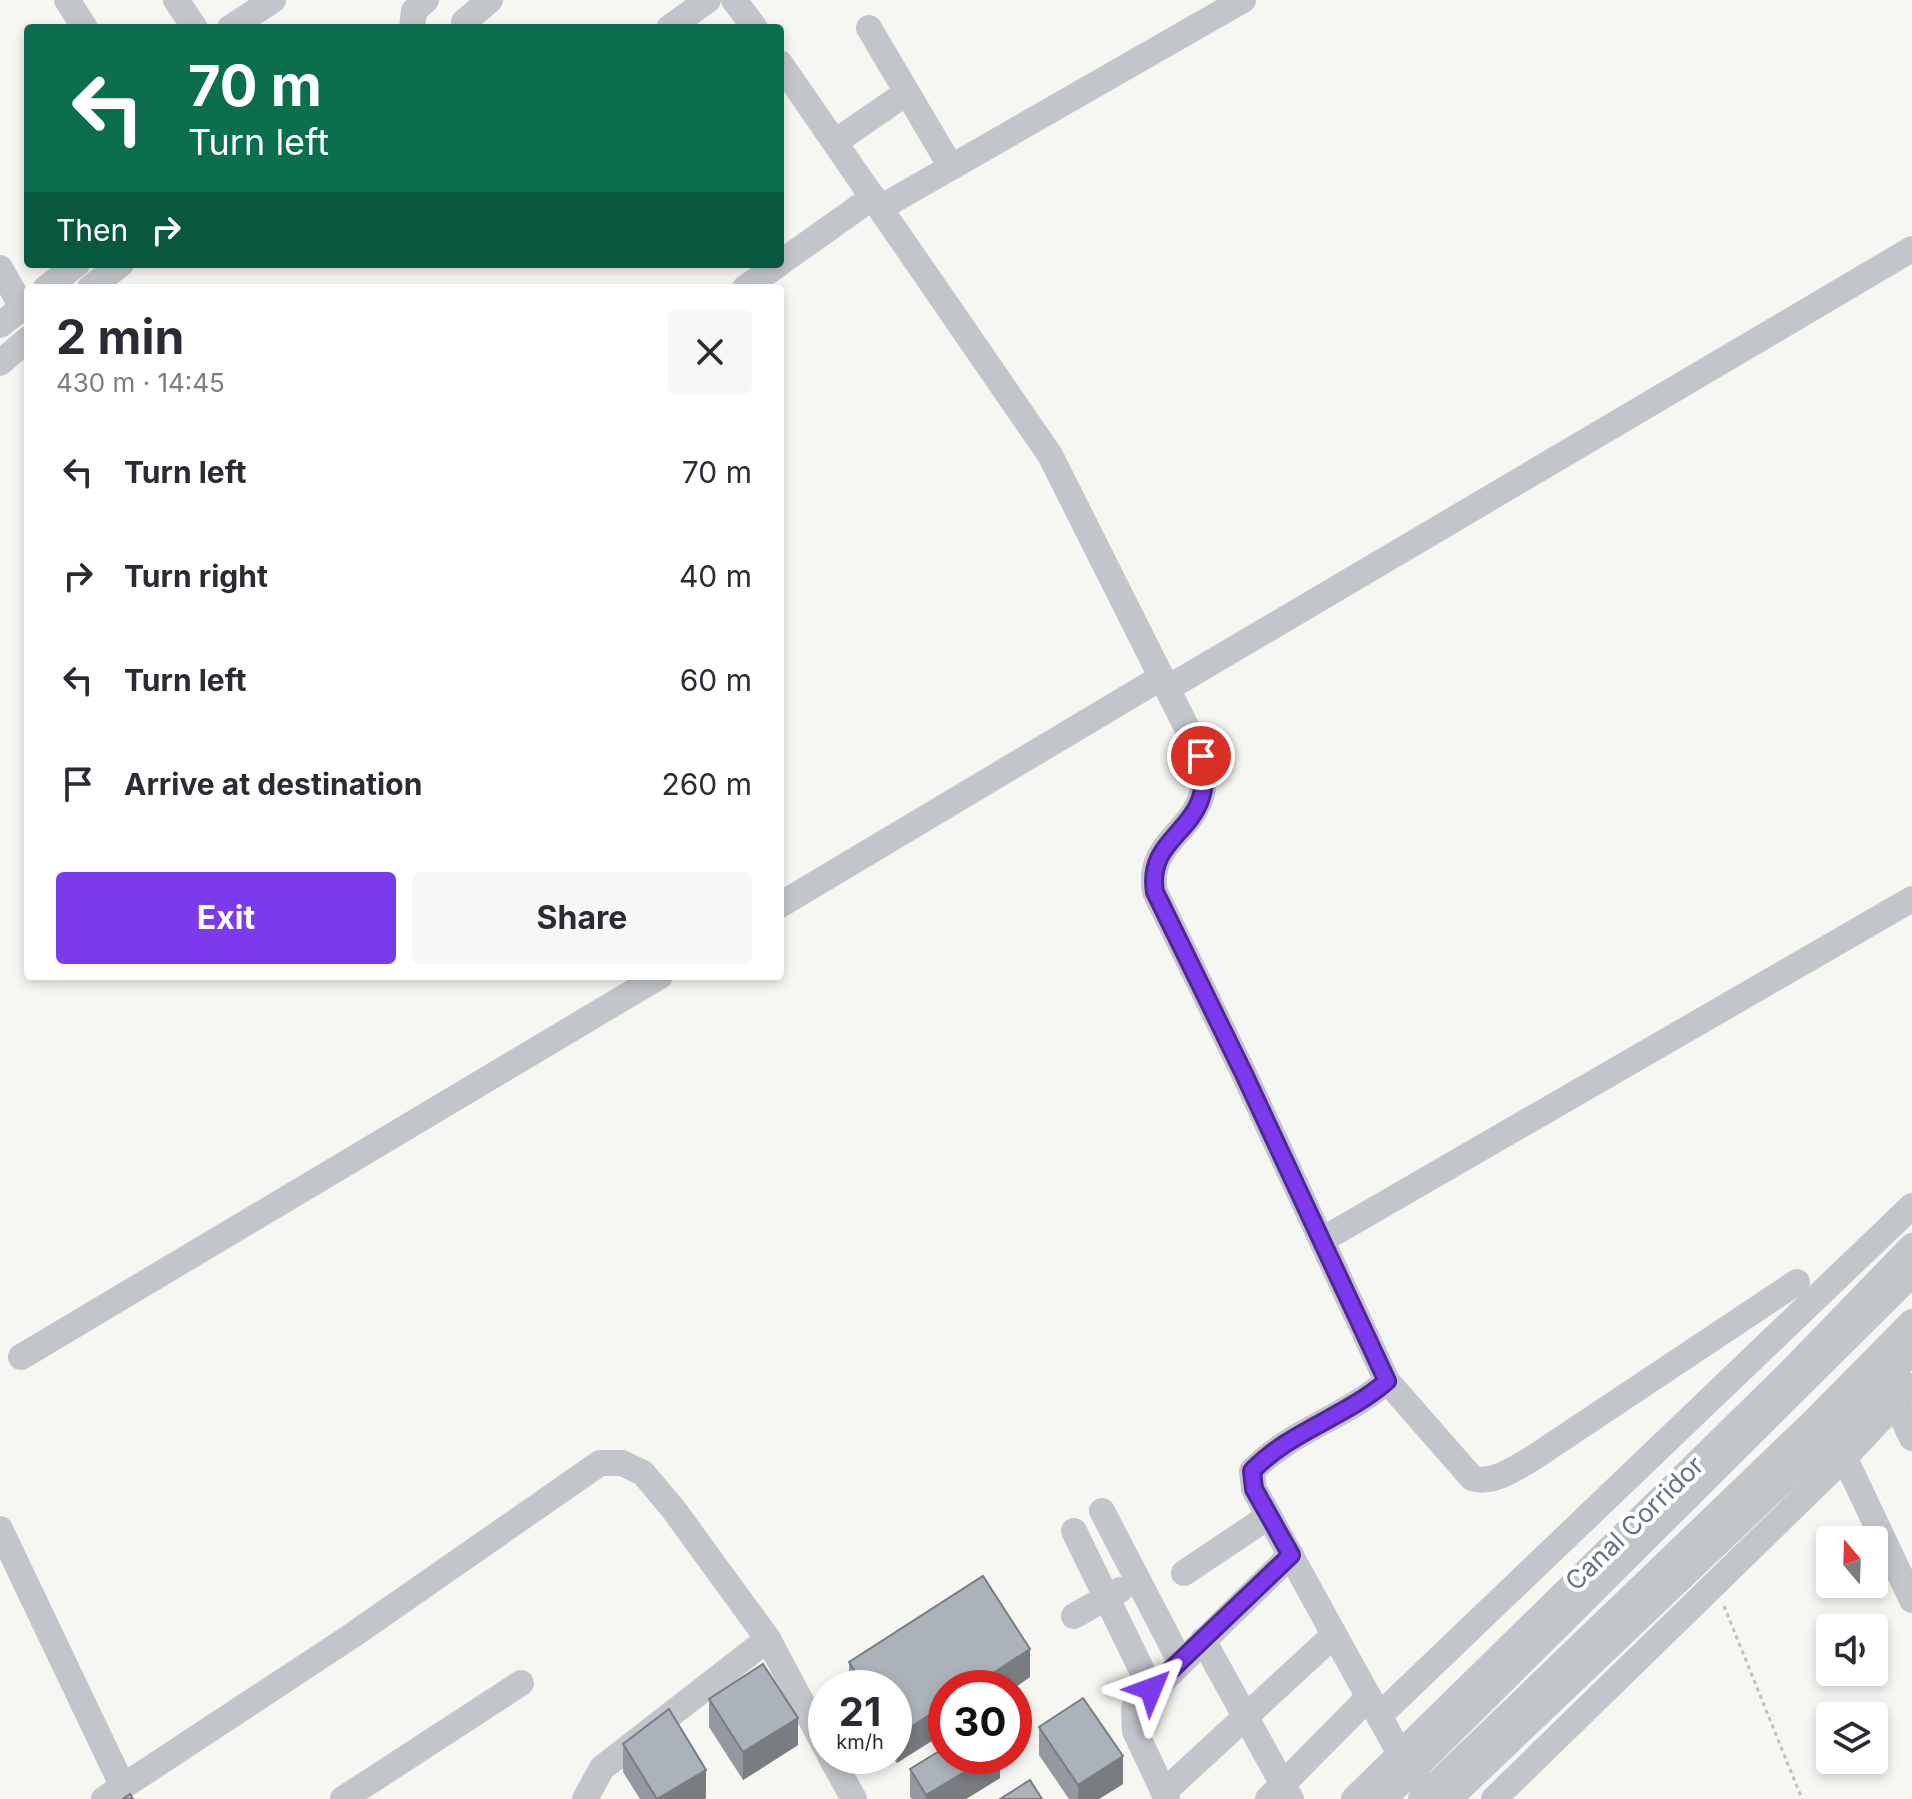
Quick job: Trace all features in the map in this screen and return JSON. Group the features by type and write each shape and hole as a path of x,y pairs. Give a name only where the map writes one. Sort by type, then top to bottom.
{"street":[{"path":"176,0 192,24"},
{"path":"236,24 273,0"},
{"path":"459,17 490,0"},
{"path":"675,24 708,0"},
{"path":"734,0 752,24"},
{"path":"784,259 877,203 951,167 1243,0"},
{"path":"869,28 951,167"},
{"path":"784,71 1050,455 1201,756 1206,789 1197,810 1159,856 1154,869 1155,892 1387,1381 1472,1478 1482,1481 1533,1458 1797,1282"},
{"path":"835,142 906,93"},
{"path":"784,903 1912,249"},
{"path":"0,268 24,304"},
{"path":"51,284 72,268"},
{"path":"95,284 116,268"},
{"path":"0,325 24,306"},
{"path":"0,363 24,342"},
{"path":"1322,1240 1912,899"},
{"path":"21,1357 653,980"},
{"path":"1203,1640 1246,1718 1281,1794 1912,1206"},
{"path":"1354,1799 1406,1761 1793,1381 1844,1329 1912,1246"},
{"path":"1844,1329 1912,1274"},
{"path":"1494,1799 1715,1583 1832,1436 1891,1383 1912,1322"},
{"path":"1844,1329 1891,1383 1912,1438"},
{"path":"1387,1381 1353,1408 1269,1453 1252,1471 1254,1489 1334,1635 1406,1761 1432,1798 1891,1383 1912,1352"},
{"path":"1793,1381 1832,1436 1912,1600"},
{"path":"0,1529 113,1793 363,1628 600,1463 622,1463 643,1473 768,1639 808,1714"},
{"path":"1102,1511 1180,1661"},
{"path":"1184,1573 1269,1516"},
{"path":"1074,1531 1151,1689"},
{"path":"1291,1555 1134,1709 1133,1721 1165,1796 1334,1635"},
{"path":"1074,1616 1138,1580"},
{"path":"585,1799 602,1768 768,1639"},
{"path":"343,1799 521,1683"},
{"path":"1384,1799 1406,1761"},
{"path":"840,1774 854,1799"}],"path":[{"path":"1715,1583 1802,1799"}],"building":[{"path":"983,1576 1030,1649 998,1670 928,1670 928,1716 912,1726 912,1670 854,1670 849,1662"},
{"path":"763,1664 798,1718 743,1752 709,1699"},
{"path":"1083,1698 1123,1756 1078,1785 1039,1727"},
{"path":"669,1709 706,1770 657,1799 623,1744"},
{"path":"928,1758 928,1774 961,1774 926,1795 912,1768"},
{"path":"1030,1780 1042,1799 1000,1799"}],"route":[{"path":"1151,1689 1291,1555 1254,1489 1252,1471 1269,1453 1353,1408 1387,1381 1155,892 1154,869 1159,856 1197,810 1206,789 1201,756"}]}
